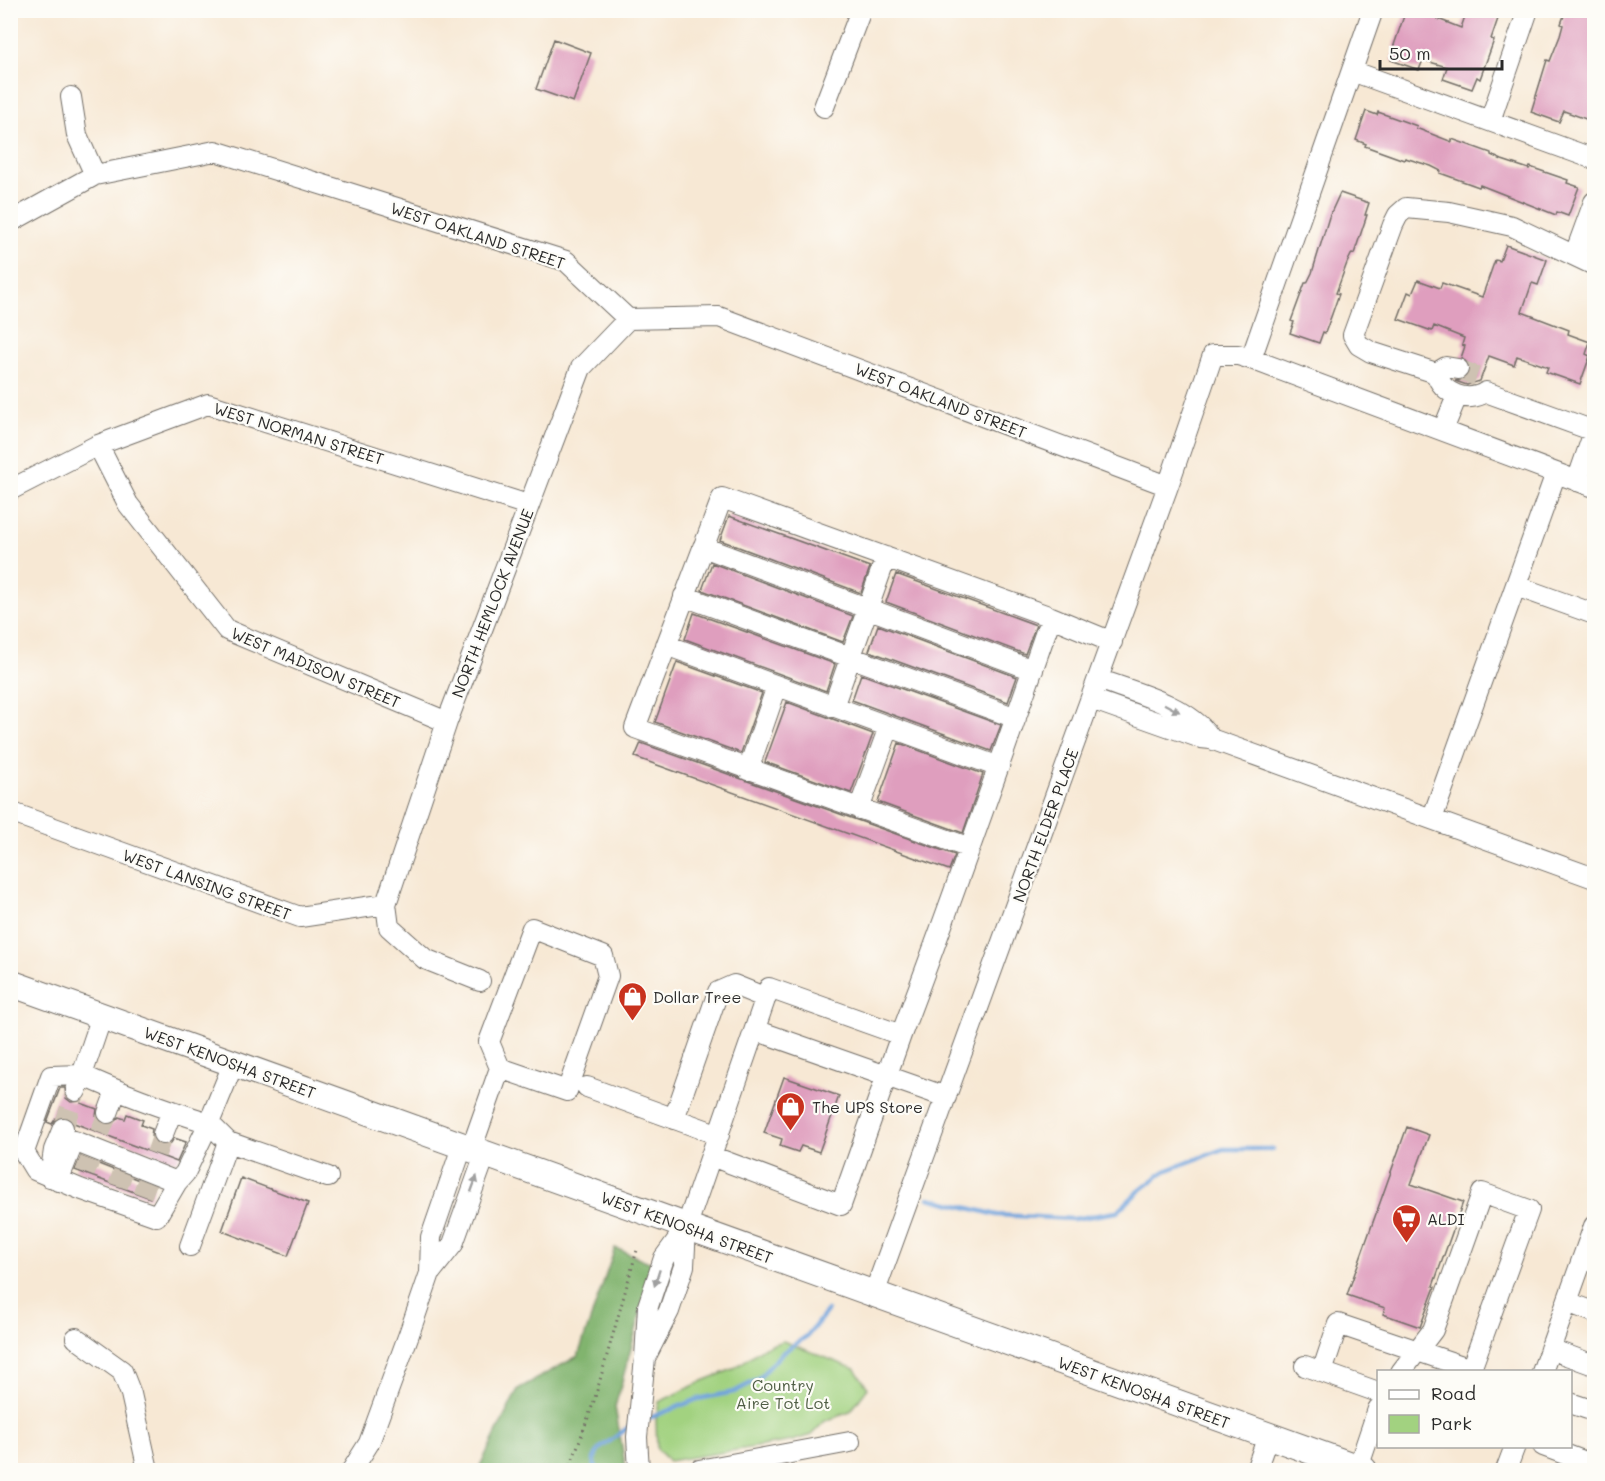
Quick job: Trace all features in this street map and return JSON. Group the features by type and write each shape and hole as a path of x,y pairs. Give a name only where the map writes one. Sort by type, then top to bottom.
{"main road":[{"name":"WEST KENOSHA STREET","path":"10,983 1361,1469"}],"street":[{"path":"824,107 861,10"},
{"path":"1373,10 1251,359 1584,483 1594,431 1484,385 1479,396 1457,396 1447,391 1438,380 1436,373"},
{"path":"1490,121 1528,10"},
{"path":"1352,71 1594,159"},
{"path":"71,97 76,135 95,175"},
{"name":"WEST OAKLAND STREET","path":"10,222 95,175 215,151 566,261 628,319 719,317 1168,486"},
{"path":"1575,254 1594,202"},
{"path":"1458,369 1446,368 1436,373 1371,352 1359,345 1353,334 1393,225 1398,215 1406,208 1449,212 1512,226 1594,265"},
{"name":"NORTH HEMLOCK AVENUE","path":"386,904 447,722 581,368 628,319"},
{"name":"NORTH ELDER PLACE","path":"874,1294 1112,642 1213,355 1251,359"},
{"path":"1443,430 1457,396"},
{"name":"WEST NORMAN STREET","path":"10,490 98,445 208,404 528,505"},
{"name":"WEST MADISON STREET","path":"98,445 128,504 227,630 447,722"},
{"path":"1432,819 1556,473"},
{"path":"970,848 635,728 722,498 1052,617 1112,642"},
{"path":"703,547 1033,670"},
{"path":"833,707 886,557"},
{"path":"1516,586 1594,614"},
{"path":"684,596 1016,718"},
{"path":"711,1156 841,1205 1052,617"},
{"path":"666,645 999,767"},
{"path":"1098,679 1172,706 1204,729 1210,739"},
{"path":"748,770 777,686"},
{"path":"1138,715 1144,696"},
{"path":"1091,699 1201,738 1210,739 1594,878"},
{"path":"858,809 889,727"},
{"name":"WEST LANSING STREET","path":"10,812 300,917 386,904"},
{"path":"386,904 389,927 425,959 480,981"},
{"path":"352,1470 363,1456 376,1427 430,1273 453,1244 460,1225 473,1150 500,1068 489,1042 532,928 603,956 608,976 567,1091 500,1068"},
{"path":"674,1119 718,992 734,985 766,998"},
{"path":"639,1470 637,1437 648,1305 664,1258 686,1227 770,988 901,1035"},
{"path":"73,1082 102,1016"},
{"path":"755,1030 946,1097"},
{"path":"48,1176 74,1141 116,1176 157,1216 185,1173 234,1062"},
{"path":"177,1182 116,1176 48,1176 24,1152 51,1076 116,1091 208,1123 228,1142 328,1177"},
{"path":"587,1088 719,1135"},
{"path":"108,1113 116,1091"},
{"path":"163,1134 172,1111"},
{"path":"48,1176 57,1126"},
{"path":"190,1246 228,1142"},
{"path":"430,1273 430,1237 437,1217 473,1150"},
{"path":"1377,1392 1314,1369 1338,1324 1417,1351 1471,1370 1529,1210 1482,1193 1433,1330 1417,1351 1402,1370"},
{"path":"437,1217 460,1225"},
{"path":"1542,1370 1594,1226"},
{"path":"1567,1302 1594,1312"},
{"path":"76,1338 122,1371 131,1394 148,1470"},
{"path":"1550,1349 1594,1365"},
{"path":"1572,1404 1594,1412"},
{"path":"1361,1469 1377,1413"},
{"path":"1256,1470 1269,1436"},
{"path":"699,1470 850,1442"},
{"path":"1506,1470 1514,1448"},
{"path":"1548,1448 1594,1465"}],"path":[{"path":"569,1470 594,1401 636,1250"}],"green space":[{"path":"615,1248 654,1264 615,1407 626,1470 478,1470 518,1389 578,1356"},
{"name":"Country Aire Tot Lot","path":"783,1341 855,1369 868,1388 850,1412 825,1421 811,1435 792,1441 669,1461 657,1449 656,1420 659,1402 733,1369 765,1347"}],"building":[{"path":"1406,10 1441,10 1438,19 1461,28 1467,10 1501,10 1491,39 1494,40 1480,79 1477,77 1472,89 1443,79 1447,67 1423,60 1419,70 1391,60"},
{"path":"1566,10 1594,10 1594,122 1564,111 1559,122 1531,112 1547,60 1550,61 1560,36"},
{"path":"554,39 591,53 573,102 536,89"},
{"path":"1366,111 1377,115 1378,112 1452,142 1452,139 1491,153 1502,160 1568,180 1567,183 1579,187 1568,216 1557,212 1556,215 1480,185 1479,187 1440,173 1441,171 1431,166 1405,158 1404,160 1365,146 1366,144 1356,140"},
{"path":"1340,193 1369,203 1354,254 1352,253 1347,263 1336,293 1339,294 1332,314 1319,343 1290,333 1294,322 1291,321 1305,283 1312,273 1329,217"},
{"path":"1506,245 1547,260 1538,285 1532,283 1522,312 1569,330 1568,334 1590,342 1586,354 1590,356 1580,384 1546,372 1548,367 1517,356 1514,365 1489,356 1480,381 1467,385 1455,381 1463,380 1470,372 1469,364 1461,358 1465,346 1462,345 1464,338 1434,326 1432,331 1398,319 1408,292 1412,294 1418,280 1440,288 1442,283 1482,297 1495,260 1500,261"},
{"path":"729,516 870,567 861,593 720,540"},
{"path":"712,563 853,616 843,642 702,590"},
{"path":"896,574 1036,625 1025,654 886,602"},
{"path":"694,613 835,664 826,691 685,639"},
{"path":"878,625 1017,677 1008,702 869,651"},
{"path":"677,662 762,693 741,753 655,722"},
{"path":"861,674 1001,725 991,751 852,700"},
{"path":"787,702 873,734 851,793 765,762"},
{"path":"641,743 955,855 949,870 635,757"},
{"path":"899,743 983,774 963,833 878,802"},
{"path":"784,1077 839,1096 819,1152 801,1146 798,1152 780,1146 782,1139 764,1133"},
{"path":"60,1088 65,1088 66,1098 71,1102 82,1101 81,1103 97,1109 96,1116 103,1124 111,1125 119,1117 125,1119 127,1114 143,1120 141,1125 152,1129 151,1136 158,1145 165,1146 174,1138 186,1142 177,1162 74,1123 67,1117 56,1118 52,1124 47,1122"},
{"name":"ALDI","path":"1407,1127 1429,1135 1411,1184 1463,1202 1420,1327 1383,1314 1385,1308 1347,1295"},
{"path":"81,1157 154,1186 150,1198 75,1170"},
{"path":"241,1178 308,1203 288,1256 222,1231"}],"waterway":[{"path":"929,1198 997,1215 1073,1219 1117,1212 1165,1171 1223,1149 1273,1149"},
{"path":"644,1420 698,1399 734,1392 757,1380 782,1353 807,1336 827,1311"},
{"path":"596,1470 594,1459 599,1449 633,1424"}],"tunnel":[{"path":"1458,369 1482,378"},
{"path":"63,1128 76,1091"},
{"path":"100,1133 108,1113"},
{"path":"156,1154 163,1134"},
{"path":"85,1173 90,1160"},
{"path":"118,1186 123,1172"},
{"path":"142,1195 147,1182"}],"place":[{"name":"Dollar Tree","path":"632,1022"},
{"name":"The UPS Store","path":"791,1132"},
{"name":"ALDI","path":"1406,1244"}]}
